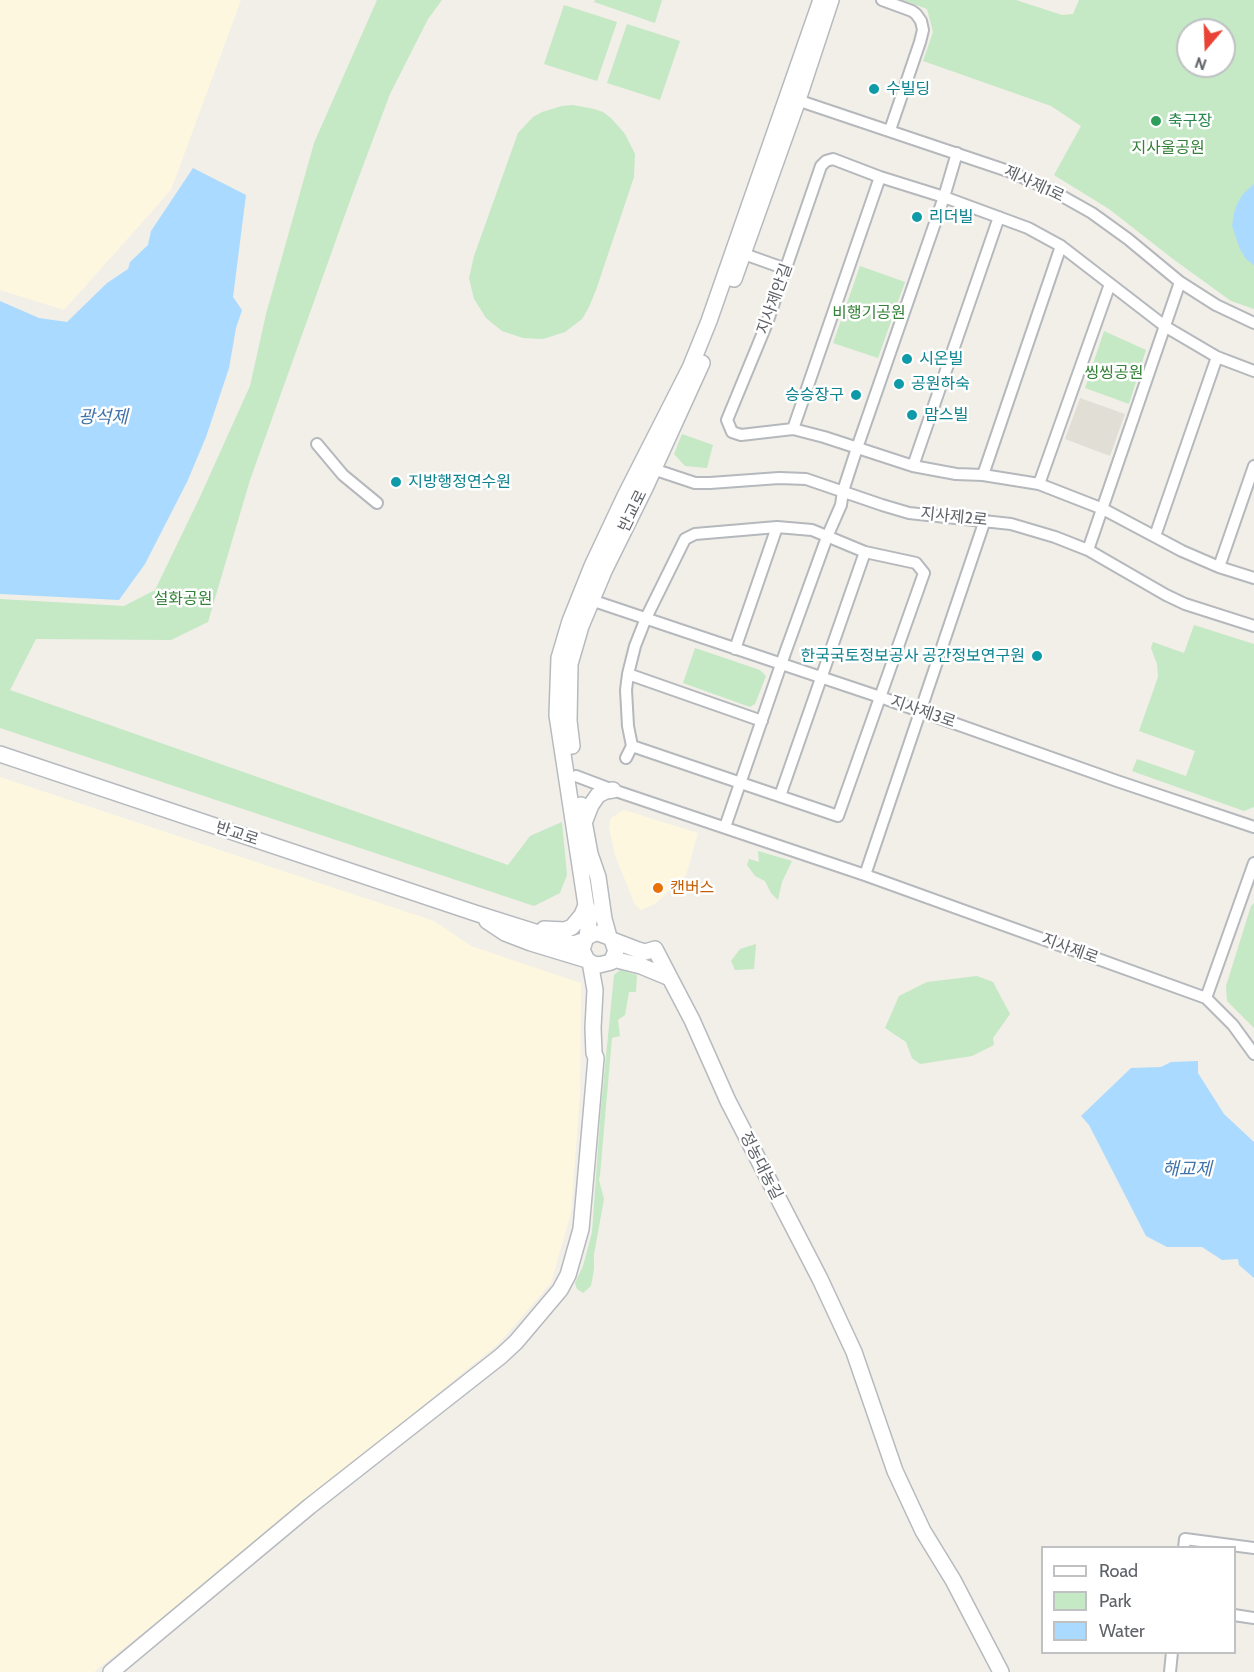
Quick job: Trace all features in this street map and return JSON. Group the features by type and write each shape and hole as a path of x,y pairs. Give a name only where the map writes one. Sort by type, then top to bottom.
{"street":[{"path":"793,98 821,0"},
{"path":"793,98 831,0"},
{"path":"882,0 912,11 921,21 923,30 891,130"},
{"name":"제사제1로","path":"793,98 957,153 1053,191 1092,213 1180,282 1216,305 1254,323"},
{"name":"반교로","path":"0,754 573,944 586,939 590,914 586,906 557,715 559,658 584,585 625,496 647,467 699,372 744,254 793,98"},
{"name":"반교로","path":"611,939 604,918 598,877 590,854 576,776 569,721 570,664 591,600 709,321 793,98"},
{"path":"725,827 781,664 827,537 841,505 843,491 857,448 944,197 957,153"},
{"name":"지사제안길","path":"1254,371 1217,357 1166,327 1061,246 1028,228 833,159 821,166 767,323 727,420 732,432 741,435 793,429 913,466 956,474 983,475 1040,483 1103,509 1182,551 1219,567 1254,578"},
{"path":"793,429 880,177"},
{"path":"913,466 999,217"},
{"path":"983,475 1061,246"},
{"path":"744,254 786,269"},
{"path":"1088,550 1180,282"},
{"path":"1040,483 1110,284"},
{"path":"1155,536 1217,357"},
{"path":"317,444 343,475 377,503"},
{"path":"1219,567 1254,466"},
{"name":"지사제2로","path":"647,467 695,483 779,478 806,479 909,513 1011,524 1088,550 1185,604 1254,626"},
{"path":"865,875 985,520"},
{"path":"735,649 777,527"},
{"path":"626,758 632,746 628,726 626,690 635,646 646,618 685,539 695,534 777,527 812,530 865,552 916,563 924,573 838,816 632,746"},
{"path":"780,796 865,552"},
{"name":"지사제3로","path":"591,600 921,711 1254,827"},
{"path":"628,674 762,720"},
{"name":"지사제로","path":"576,776 865,875 1206,998 1233,1025 1254,1054"},
{"path":"584,823 598,795 606,790 613,790"},
{"path":"1206,998 1254,863"},
{"path":"534,931 565,930 572,927 586,906"},
{"name":"반교로","path":"475,913 505,933 588,961"},
{"path":"111,1672 310,1506 501,1356 560,1290 568,1275 581,1229 596,1058 593,1028 595,990 588,961 582,950 586,939 598,933 638,950 657,953"},
{"path":"596,1058 599,1053 605,972 616,951 611,939"},
{"path":"640,966 657,953"},
{"name":"정농대농길","path":"657,953 692,1020 728,1101 820,1279 854,1352 895,1471 922,1531 953,1580 1001,1672"},
{"path":"588,961 599,965 611,961 640,966 670,978"},
{"path":"1184,1546 1185,1539 1254,1548"},
{"path":"1236,1615 1254,1618"},
{"path":"1170,1672 1173,1654"}],"shaded area":[{"path":"0,0 241,0 171,190 64,310 0,290"},
{"path":"1080,398 1125,414 1110,456 1065,439"},
{"path":"0,777 434,921 471,946 581,983 580,1094 571,1213 551,1283 498,1344 94,1672 0,1672"},
{"path":"624,810 698,833 686,875 655,904 641,910 635,905 615,855 609,827 611,818"}],"green space":[{"name":"설화공원","path":"377,0 442,0 428,19 390,94 250,480 208,622 171,640 36,639 10,690 508,865 530,836 562,822 567,875 560,893 534,906 0,728 0,599 124,606 155,590 250,386 266,314 314,143"},
{"path":"595,0 662,0 655,23 594,2"},
{"name":"지사울공원","path":"903,0 1016,0 1062,15 1073,14 1079,0 1254,0 1254,309 1231,301 1109,209 1054,175 1081,126 1051,106 923,61 933,32 927,9"},
{"path":"564,5 617,22 597,81 544,64"},
{"path":"627,24 680,41 660,100 607,83"},
{"path":"573,105 603,112 625,134 635,154 634,177 596,290 582,319 565,332 543,339 523,338 502,331 486,318 474,299 469,278 474,256 518,133 533,117 542,112"},
{"name":"비행기공원","path":"860,266 905,282 878,358 833,343"},
{"name":"씽씽공원","path":"1104,331 1146,350 1129,404 1085,388"},
{"path":"682,434 713,445 707,468 685,466 674,454"},
{"path":"1194,625 1254,644 1254,807 1244,811 1132,771 1137,759 1186,776 1195,751 1139,731 1158,677 1157,664 1151,648 1153,642 1184,653"},
{"path":"695,648 760,670 766,676 755,704 750,707 683,683"},
{"path":"758,851 792,861 782,882 778,900 771,893 765,881 755,876 747,865 749,859 759,862"},
{"path":"1254,903 1254,1028 1227,1001 1226,986 1251,906"},
{"path":"756,944 754,969 735,970 731,961 740,949"},
{"path":"620,970 637,975 636,992 629,992 625,1015 618,1020 620,1036 612,1038 599,1180 604,1199 591,1286 583,1293 577,1289 575,1283 583,1266 592,1232 614,975"},
{"path":"977,976 993,982 1010,1014 993,1038 994,1045 972,1056 920,1064 912,1058 906,1042 885,1028 899,996 927,982"}],"water":[{"name":"광석제","path":"193,168 246,195 233,297 242,310 236,328 229,368 206,437 187,482 145,564 119,600 0,594 0,301 39,318 67,322 107,283 128,269 130,262 148,245 151,231"},
{"path":"1254,184 1254,265 1246,259 1240,249 1232,226 1237,204 1243,194"},
{"name":"해교제","path":"1198,1061 1198,1073 1224,1114 1254,1142 1254,1278 1239,1265 1238,1259 1222,1260 1202,1247 1167,1247 1146,1236 1089,1125 1081,1116 1131,1068 1161,1067 1171,1062"}],"place":[{"name":"수빌딩","path":"874,89"},
{"name":"축구장","path":"1156,121"},
{"name":"리더빌","path":"917,217"},
{"name":"시온빌","path":"907,359"},
{"name":"공원하숙","path":"899,384"},
{"name":"승승장구","path":"856,395"},
{"name":"맘스빌","path":"912,415"},
{"name":"지방행정연수원","path":"396,482"},
{"name":"한국국토정보공사 공간정보연구원","path":"1037,656"},
{"name":"캔버스","path":"658,888"}]}
